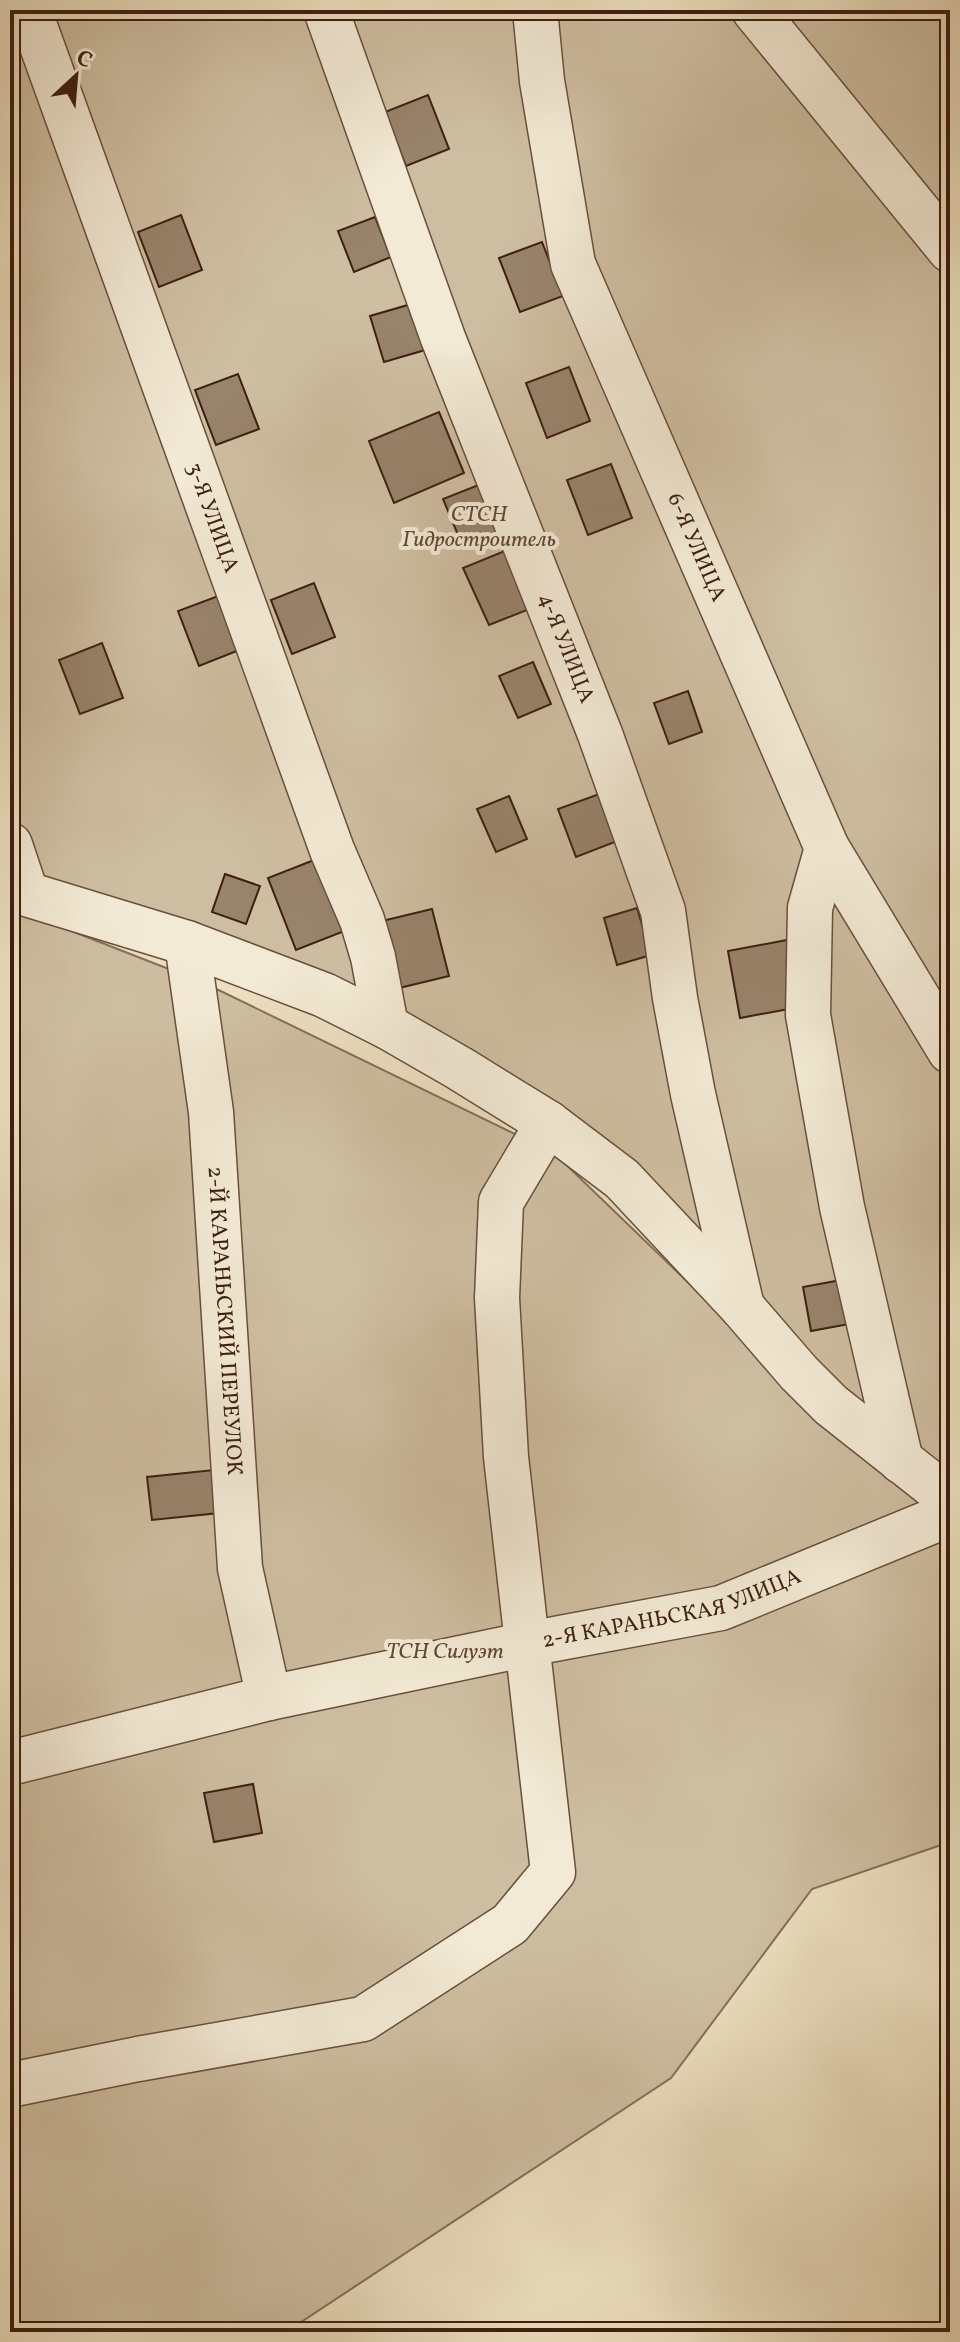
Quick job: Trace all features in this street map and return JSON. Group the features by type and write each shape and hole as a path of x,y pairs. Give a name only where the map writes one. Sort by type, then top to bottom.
{"street":[{"name":"3-Я УЛИЦА","path":"29,10 326,835 362,920 373,957 386,1026"},
{"name":"4-Я УЛИЦА","path":"326,10 443,338 600,734 663,911 691,1080 742,1307"},
{"name":"6-Я УЛИЦА","path":"535,10 542,81 573,264 827,848 950,1051"},
{"path":"754,10 950,250"},
{"path":"10,845 18,891 187,943 324,995 386,1026 548,1123 622,1179 831,1405 950,1499"},
{"path":"827,848 810,908 808,1015 842,1207 901,1461"},
{"name":"2-Й КАРАНЬСКИЙ ПЕРЕУЛОК","path":"187,943 211,1112 240,1568 269,1698"},
{"path":"10,2085 363,2019 510,1924 553,1872 506,1457 497,1298 501,1202 548,1123"},
{"name":"2-Я КАРАНЬСКАЯ УЛИЦА","path":"10,1763 269,1698 721,1608 950,1514"}],"green space":[{"name":"СТСН Гидростроитель","path":"10,10 950,10 950,1492 548,1123 408,1048 10,897"},
{"name":"ТСН Силуэт","path":"10,907 202,982 554,1153 726,1319 950,1500 950,1842 812,1889 671,2078 286,2332 10,2332"}],"building":[{"path":"428,95 449,149 406,166 385,112"},
{"path":"181,215 202,270 159,287 138,232"},
{"path":"375,217 391,257 354,272 338,231"},
{"path":"542,242 563,296 520,312 499,258"},
{"path":"418,302 432,348 384,362 370,316"},
{"path":"569,367 590,421 547,438 526,383"},
{"path":"238,374 259,429 216,445 195,390"},
{"path":"439,412 464,473 394,503 369,441"},
{"path":"611,464 632,518 588,535 567,480"},
{"path":"481,484 501,532 463,547 443,499"},
{"path":"512,548 537,606 489,625 463,568"},
{"path":"314,583 335,637 292,654 271,600"},
{"path":"221,595 242,649 199,666 178,611"},
{"path":"102,643 123,698 80,714 59,660"},
{"path":"533,662 551,704 518,718 499,676"},
{"path":"688,691 702,732 669,744 654,703"},
{"path":"602,793 620,840 576,857 558,809"},
{"path":"509,796 527,839 496,852 477,809"},
{"path":"319,858 347,930 296,950 268,878"},
{"path":"225,874 260,886 246,924 212,912"},
{"path":"637,908 651,955 617,965 604,918"},
{"path":"432,909 449,976 395,989 378,922"},
{"path":"787,940 800,1007 740,1018 728,951"},
{"path":"852,1278 860,1322 811,1331 803,1287"},
{"path":"214,1470 219,1513 152,1520 147,1477"},
{"path":"253,1784 262,1833 214,1842 204,1793"}]}
